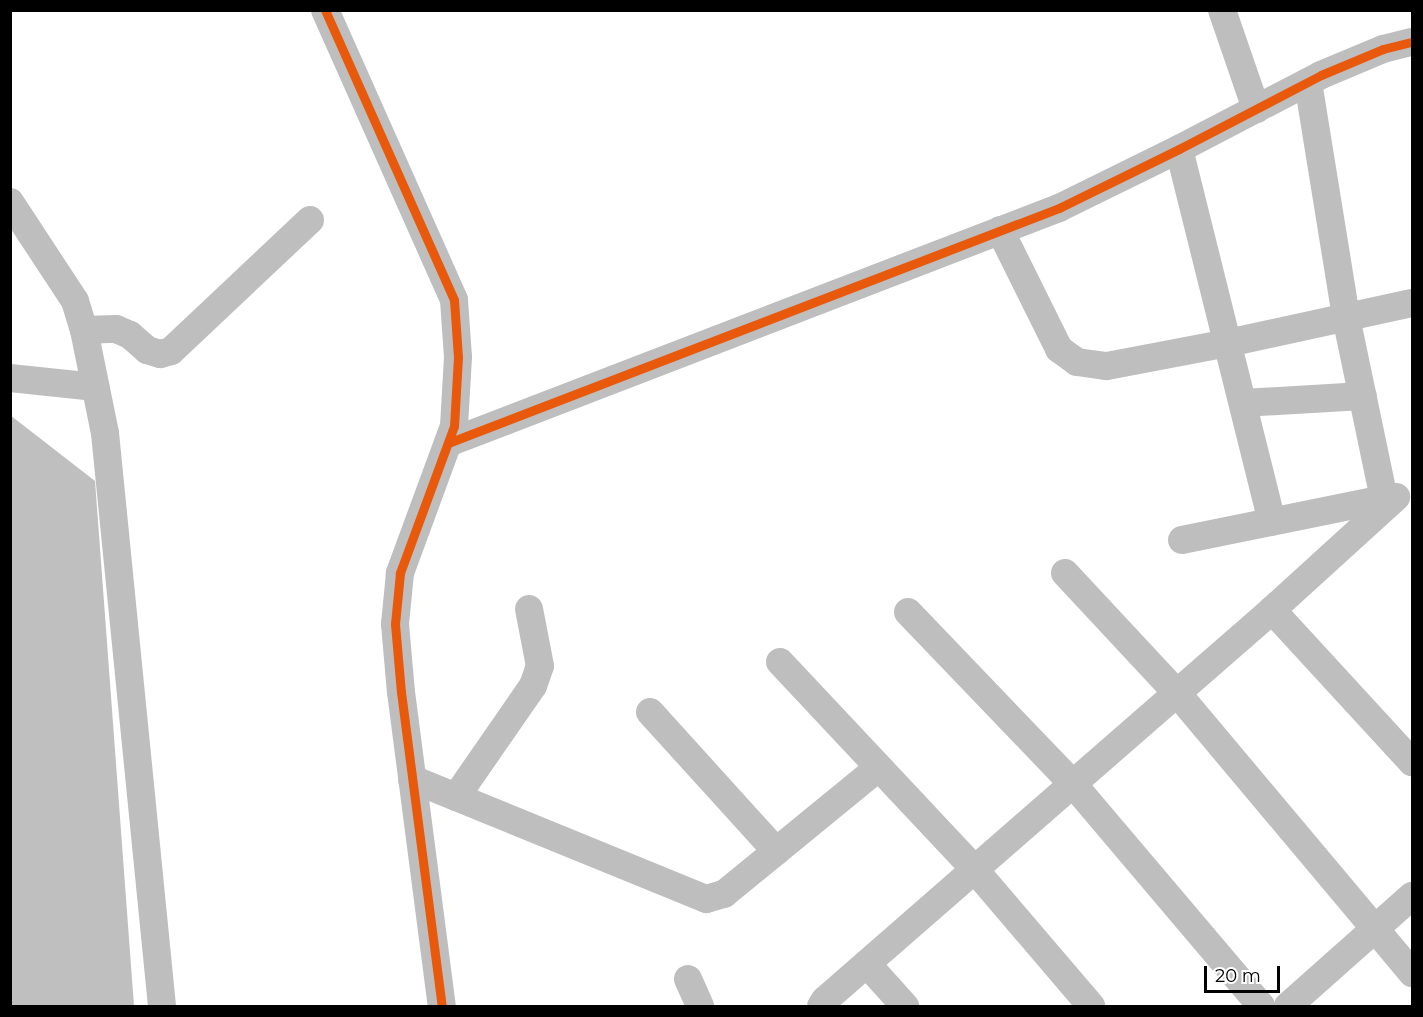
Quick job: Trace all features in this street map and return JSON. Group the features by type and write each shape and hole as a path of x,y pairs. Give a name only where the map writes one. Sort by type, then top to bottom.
{"street":[{"path":"325,10 454,300 458,357 454,426 400,573 395,624 412,778 442,1006"},
{"path":"1221,10 1256,109"},
{"path":"448,442 1059,208 1308,82 1383,49 1413,42"},
{"path":"1308,82 1346,317 1363,396 1397,497"},
{"path":"1179,149 1272,522"},
{"path":"10,202 75,301 84,330 105,433 162,1006"},
{"path":"84,330 116,328 130,335 147,350 160,354 171,351 310,220"},
{"path":"1000,230 1059,349 1077,362 1107,366 1228,343 1413,303"},
{"path":"10,378 96,387"},
{"path":"1243,403 1363,396"},
{"path":"1182,540 1397,497"},
{"path":"821,1006 825,1000 1272,610 1397,497"},
{"path":"1065,573 1177,693 1413,972"},
{"path":"456,796 533,686 540,666 529,609"},
{"path":"1272,610 1413,762"},
{"path":"908,612 1073,784 1261,1006"},
{"path":"780,662 975,870 1091,1006"},
{"path":"650,712 776,851"},
{"path":"412,778 706,899 724,894 878,768"},
{"path":"1288,1006 1413,896"},
{"path":"867,964 905,1006"},
{"path":"688,979 700,1006"}],"shaded area":[{"path":"10,415 95,481 134,1006 11,1006"}],"cycle path":[{"path":"325,10 454,300 458,357 454,426 400,573 395,624 401,692 442,1006"},
{"path":"448,443 1059,208 1321,75 1383,49 1412,42"}]}
